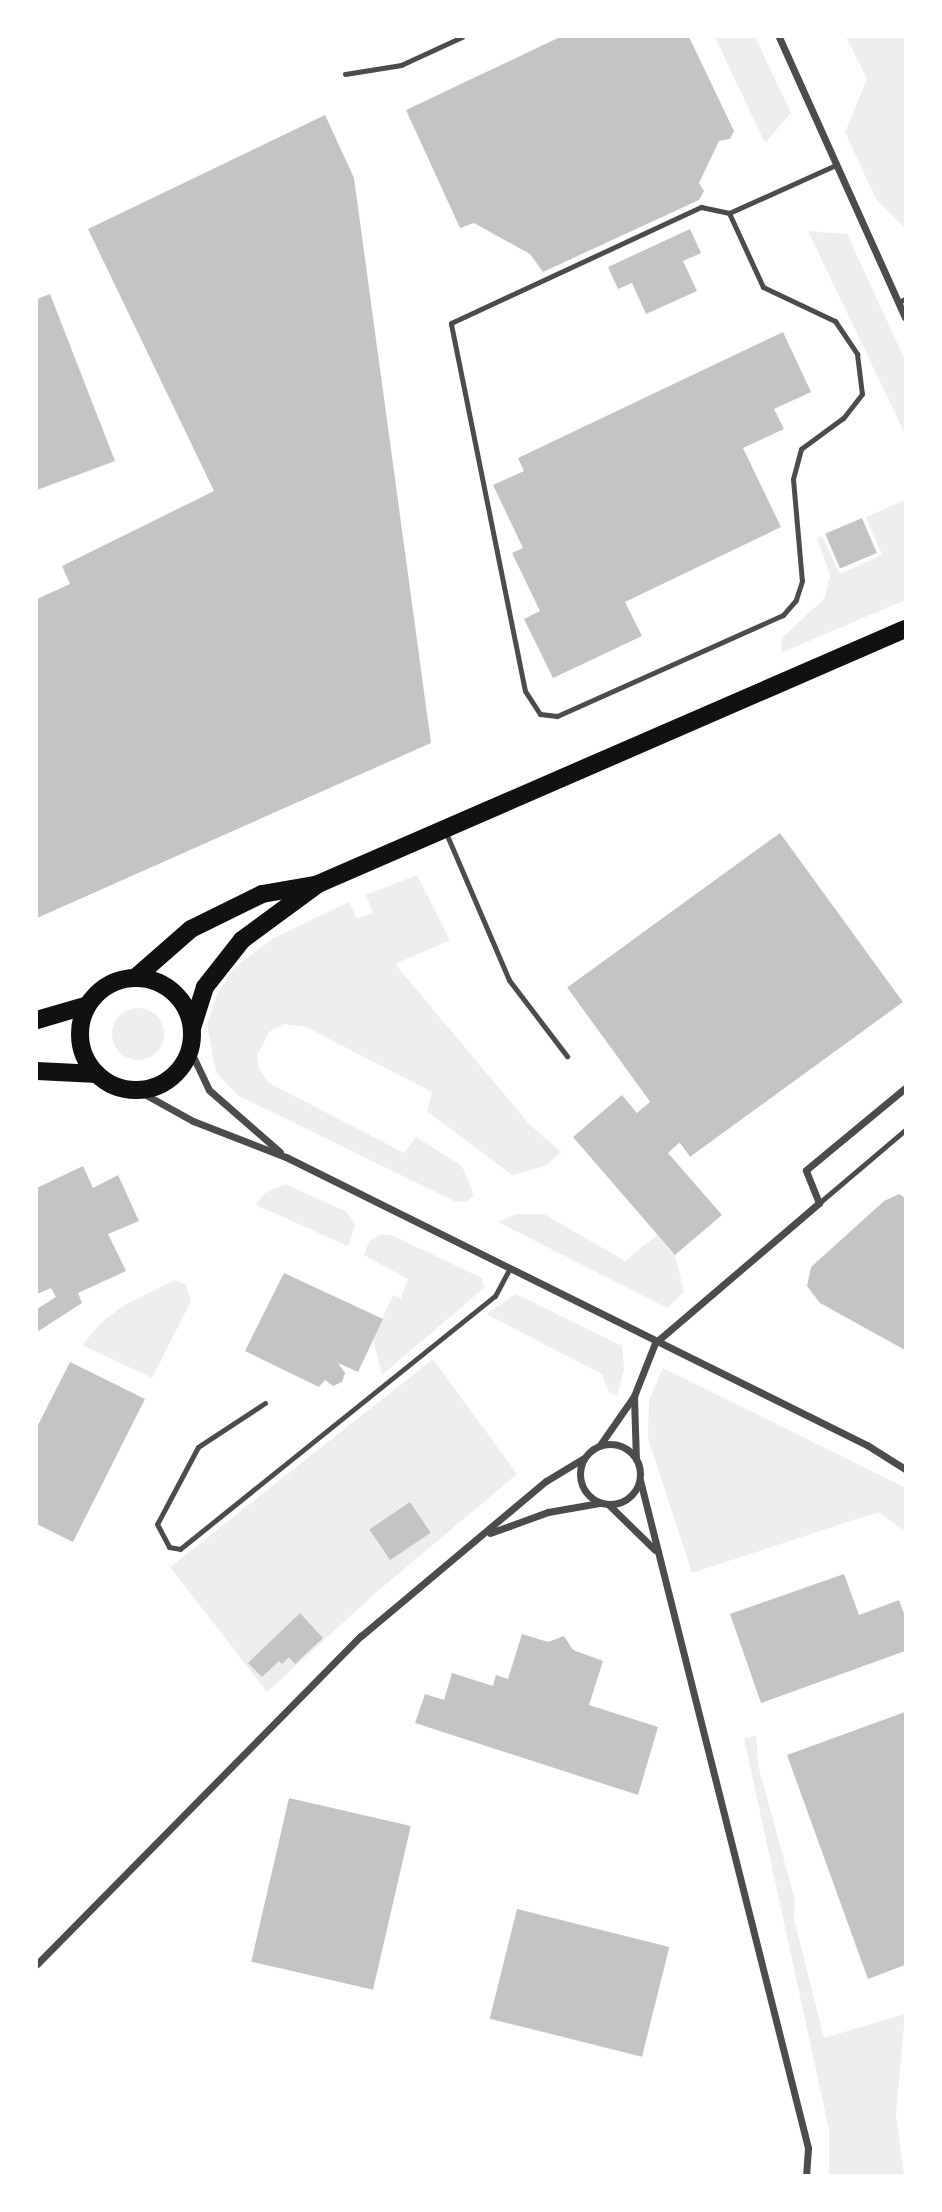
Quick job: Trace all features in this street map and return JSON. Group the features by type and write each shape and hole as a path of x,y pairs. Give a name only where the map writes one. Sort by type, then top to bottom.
{"main road":[{"path":"37,1020 88,1005 101,991 135,978 191,929 262,894 318,884 905,629"},
{"path":"37,1071 97,1074 116,1086 138,1090 170,1079 190,1050 192,1028 205,987 242,940 318,884"},
{"path":"135,978 156,981 173,992 186,1008 192,1028"},
{"path":"88,1005 81,1041 97,1074"}],"street":[{"path":"779,37 836,165 902,301 905,317"},
{"path":"190,1050 209,1090 286,1157"},
{"path":"37,1964 361,1636 432,1573 483,1536 546,1481 600,1445 634,1396 655,1343 819,1203 806,1170 905,1088"},
{"path":"138,1090 193,1121 286,1157 655,1343 867,1445 905,1469"},
{"path":"634,1396 636,1460 655,1550 808,2148 806,2175"},
{"path":"600,1445 621,1446 636,1460"},
{"path":"583,1458 580,1479 583,1489 599,1503"},
{"path":"483,1536 548,1512 599,1503 609,1505 629,1498 640,1480"},
{"path":"609,1505 655,1550"}],"lane":[{"path":"345,74 401,65 462,37"},
{"path":"729,213 762,286 835,321 857,354 862,394 844,418 801,449 793,478 802,581 796,600 783,615 557,716 540,714 525,691 451,323 701,207 729,213 836,165"},
{"path":"444,830 509,980 566,1056"},
{"path":"819,1203 905,1129"},
{"path":"265,1403 198,1447 157,1524 169,1547 180,1549 495,1296 509,1270"}],"shaded area":[{"path":"715,37 755,37 791,113 765,143"},
{"path":"846,37 905,37 905,228 876,199 845,132 867,79"},
{"path":"808,231 847,234 905,360 905,434"},
{"path":"905,500 905,600 781,653 782,638 825,598 830,575 817,538 822,536 840,574 882,555 866,517"},
{"path":"417,875 450,940 395,964 529,1124 561,1152 545,1166 512,1175 427,1111 432,1092 306,1027 284,1024 269,1032 257,1055 259,1069 269,1083 404,1153 416,1137 462,1166 474,1196 466,1202 454,1201 237,1095 216,1072 207,1025 216,996 233,969 272,939 349,902 357,919 373,913 366,895"},
{"path":"138,1008 157,1015 164,1034 157,1053 138,1060 119,1053 112,1034 119,1015"},
{"path":"285,1184 347,1212 355,1226 348,1246 256,1205 265,1193"},
{"path":"516,1214 544,1214 625,1261 657,1235 675,1255 684,1292 667,1308 498,1222"},
{"path":"380,1235 391,1235 482,1278 484,1288 382,1375 373,1339 393,1295 401,1298 408,1279 364,1255 369,1241"},
{"path":"175,1280 186,1285 191,1301 152,1378 82,1345 102,1322 123,1306"},
{"path":"516,1294 622,1346 624,1369 617,1396 609,1392 602,1374 486,1314"},
{"path":"433,1359 517,1474 379,1590 267,1692 170,1567"},
{"path":"663,1368 904,1487 905,1531 878,1512 692,1573 648,1438 649,1400"},
{"path":"756,1736 758,1765 795,1900 794,1919 824,2038 905,2014 896,2115 904,2175 829,2175 829,2130 744,1738"}],"building":[{"path":"560,37 689,37 734,131 730,139 719,141 699,183 704,191 699,200 543,272 530,254 474,223 460,228 406,110"},
{"path":"325,115 354,178 431,743 37,918 37,599 70,584 62,566 214,491 88,229"},
{"path":"690,229 701,253 683,261 697,291 646,314 632,283 618,289 608,267"},
{"path":"50,294 115,461 37,490 37,299"},
{"path":"783,332 811,392 774,409 784,429 743,448 781,527 625,602 642,636 553,678 524,619 540,611 512,553 523,548 493,485 524,471 518,458"},
{"path":"862,518 877,553 840,569 825,534"},
{"path":"780,833 903,1002 690,1157 567,988"},
{"path":"622,1095 637,1113 657,1096 689,1134 668,1153 722,1215 675,1255 573,1137"},
{"path":"83,1166 93,1188 118,1175 139,1221 108,1234 126,1271 78,1293 82,1303 37,1332 37,1309 56,1297 51,1288 37,1294 37,1188"},
{"path":"899,1194 905,1198 905,1350 820,1303 807,1286 811,1267 884,1201"},
{"path":"284,1273 383,1319 358,1372 338,1363 345,1373 342,1382 333,1386 325,1380 319,1387 245,1351"},
{"path":"70,1362 145,1399 73,1542 37,1524 37,1427"},
{"path":"410,1502 431,1533 390,1560 369,1529"},
{"path":"844,1574 859,1615 899,1600 905,1616 905,1651 761,1703 730,1614"},
{"path":"300,1613 323,1638 295,1664 289,1657 282,1664 279,1661 262,1677 248,1663"},
{"path":"522,1634 548,1642 564,1636 573,1650 603,1661 589,1705 658,1727 638,1795 415,1723 425,1694 444,1700 452,1673 493,1686 496,1675 508,1679"},
{"path":"905,1712 905,1965 868,1979 787,1755"},
{"path":"289,1798 411,1826 373,1990 251,1962"},
{"path":"517,1909 669,1947 642,2057 490,2019"}]}
